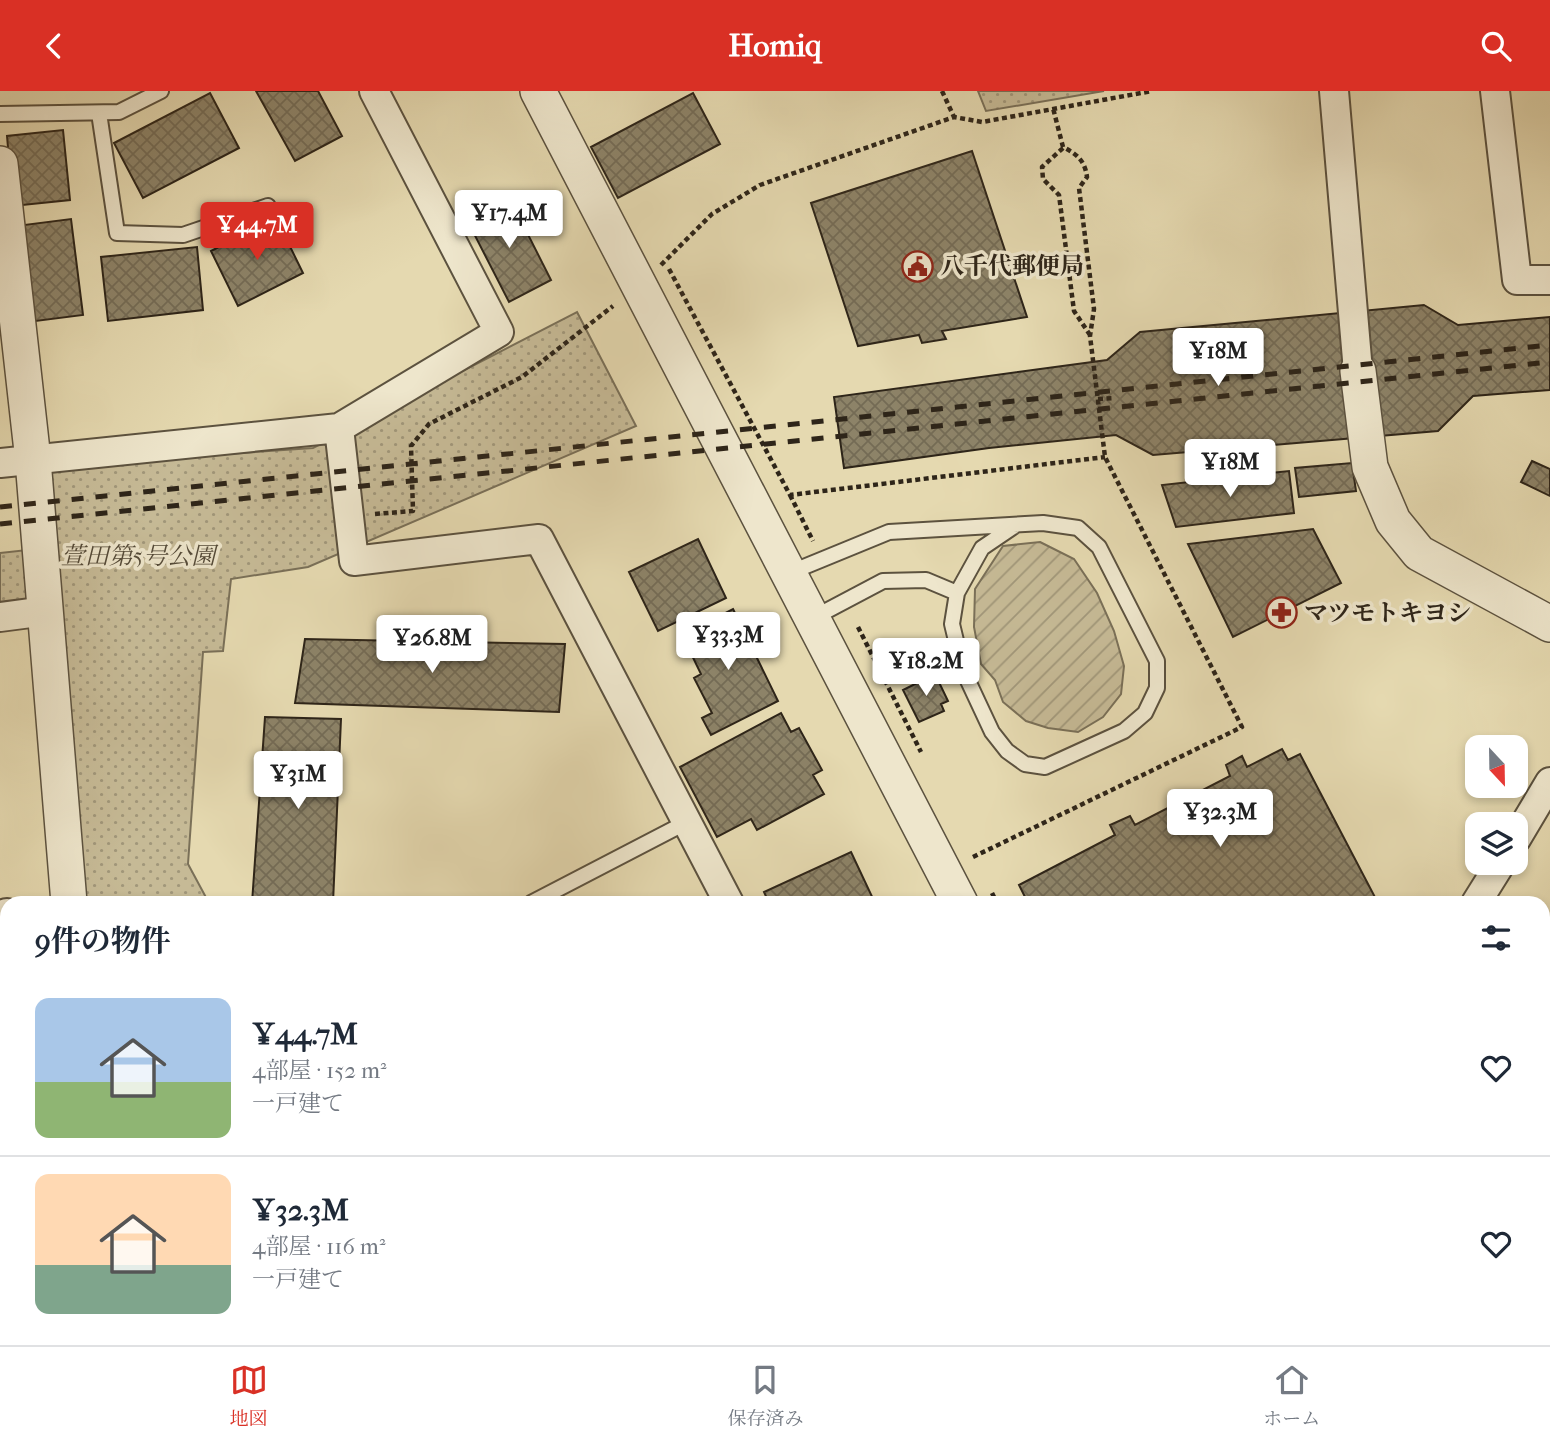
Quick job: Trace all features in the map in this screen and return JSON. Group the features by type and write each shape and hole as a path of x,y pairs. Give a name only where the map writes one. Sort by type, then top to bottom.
{"street":[{"path":"17,461 340,428 499,332 374,91"},
{"path":"538,91 956,896"},
{"path":"1334,91 1358,371 1370,467 1393,521 1419,553 1550,624"},
{"path":"1495,91 1517,280 1550,280"},
{"path":"0,164 17,461 46,611 62,896"},
{"path":"340,428 354,561 539,539 725,896"},
{"path":"0,617 46,611"},
{"path":"1528,819 1550,782"},
{"path":"1480,896 1494,875"}],"lane":[{"path":"0,114 119,112 161,91"},
{"path":"99,113 117,233 183,235 268,206"},
{"path":"788,574 889,532 1018,524 1043,523 1078,528 1099,547 1157,661 1157,688 1145,713 1124,731 1045,767 1025,764 1007,751 992,732 963,670 952,624 957,593 982,548 1018,524"},
{"path":"811,619 883,581 926,580 957,593"},
{"path":"544,896 687,822"}],"path":[{"path":"942,91 954,117"},
{"path":"658,267 712,214 760,185 954,117 982,122 1152,91"},
{"path":"967,846 974,858 1241,727 1105,457 1090,336 1094,309 1079,188 1087,177 1086,167 1076,154 1063,147 1053,108"},
{"path":"1063,147 1042,167 1043,179 1059,195 1074,311 1090,336"},
{"path":"666,261 813,541"},
{"path":"349,516 413,511 411,446 429,425 522,377 618,302"},
{"path":"1098,399 1115,398"},
{"path":"790,495 1105,457"},
{"path":"858,627 925,761"}],"green space":[{"path":"978,91 1104,91 986,111"},
{"name":"萱田第5号公園","path":"577,312 636,426 308,567 231,579 223,651 203,652 188,864 205,896 79,896 41,467 313,448"},
{"path":"1040,542 1074,559 1097,593 1114,631 1124,666 1121,694 1103,717 1078,732 1048,728 1026,721 1003,702 995,680 981,664 974,627 975,589 1003,546"},
{"path":"36,549 40,606 0,612 0,553"}],"building":[{"path":"256,91 318,91 342,136 295,161"},
{"path":"210,93 239,148 143,198 114,143"},
{"path":"693,93 720,144 618,198 591,147"},
{"path":"63,130 70,200 13,206 7,136"},
{"path":"972,151 1027,317 942,331 946,339 922,343 919,335 858,346 811,203"},
{"path":"510,199 551,280 509,302 467,220"},
{"path":"276,218 303,273 238,306 211,251"},
{"path":"71,219 83,315 28,322 16,226"},
{"path":"197,247 203,310 108,321 101,257"},
{"path":"1424,305 1458,325 1550,317 1550,390 1473,396 1438,431 1153,455 1116,435 989,448 844,468 834,397 1107,360 1140,332"},
{"path":"1532,461 1550,469 1550,496 1521,482"},
{"path":"1352,463 1356,491 1299,497 1295,468"},
{"path":"1289,471 1294,513 1176,527 1162,485"},
{"path":"1313,529 1341,583 1233,637 1188,544"},
{"path":"698,539 726,598 658,631 629,572"},
{"path":"733,609 778,701 711,735 702,718 712,713 694,678 701,674 682,635"},
{"path":"305,639 565,644 559,712 295,703"},
{"path":"935,674 948,701 941,704 944,711 919,722 903,690"},
{"path":"781,713 791,732 799,728 822,770 813,775 824,794 757,830 751,819 717,837 680,767"},
{"path":"265,717 341,719 333,896 252,896"},
{"path":"1282,749 1288,760 1300,754 1374,896 1024,896 1019,885 1115,835 1110,825 1130,816 1135,825 1230,776 1226,765 1242,756 1247,767"},
{"path":"851,852 872,896 766,896 764,892"}],"railway":[{"path":"0,507 1550,345"},
{"path":"0,524 1550,362"}],"place":[{"name":"八千代郵便局","path":"917,266"},
{"name":"マツモトキヨシ","path":"1281,613"}]}
